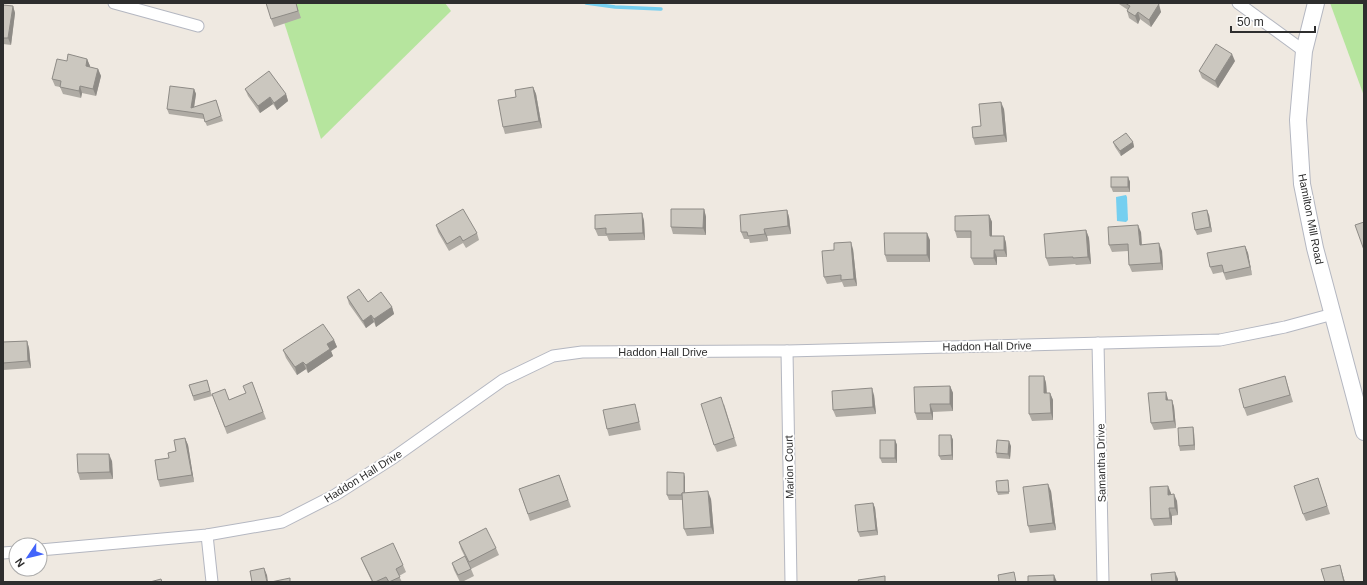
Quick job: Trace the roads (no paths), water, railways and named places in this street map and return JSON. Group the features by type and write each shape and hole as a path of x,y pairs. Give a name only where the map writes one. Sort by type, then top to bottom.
{"main road":[{"name":"Hamilton Mill Road","path":"1316,3 1304,51 1298,120 1302,184 1315,248 1364,432"}],"street":[{"path":"114,3 198,26"},
{"path":"1238,3 1304,51"},
{"name":"Haddon Hall Drive","path":"48,549 207,535 282,522 335,495 393,458 503,380 553,356 582,352 787,351 1220,340 1285,327 1333,314"},
{"name":"Samantha Drive","path":"1098,343 1103,582"},
{"name":"Marion Court","path":"787,351 791,582"},
{"path":"207,535 212,582"}],"water":[{"path":"1126,195 1128,220 1126,222 1117,221 1116,197"}],"waterway":[{"path":"586,3 615,7 661,9"}]}
